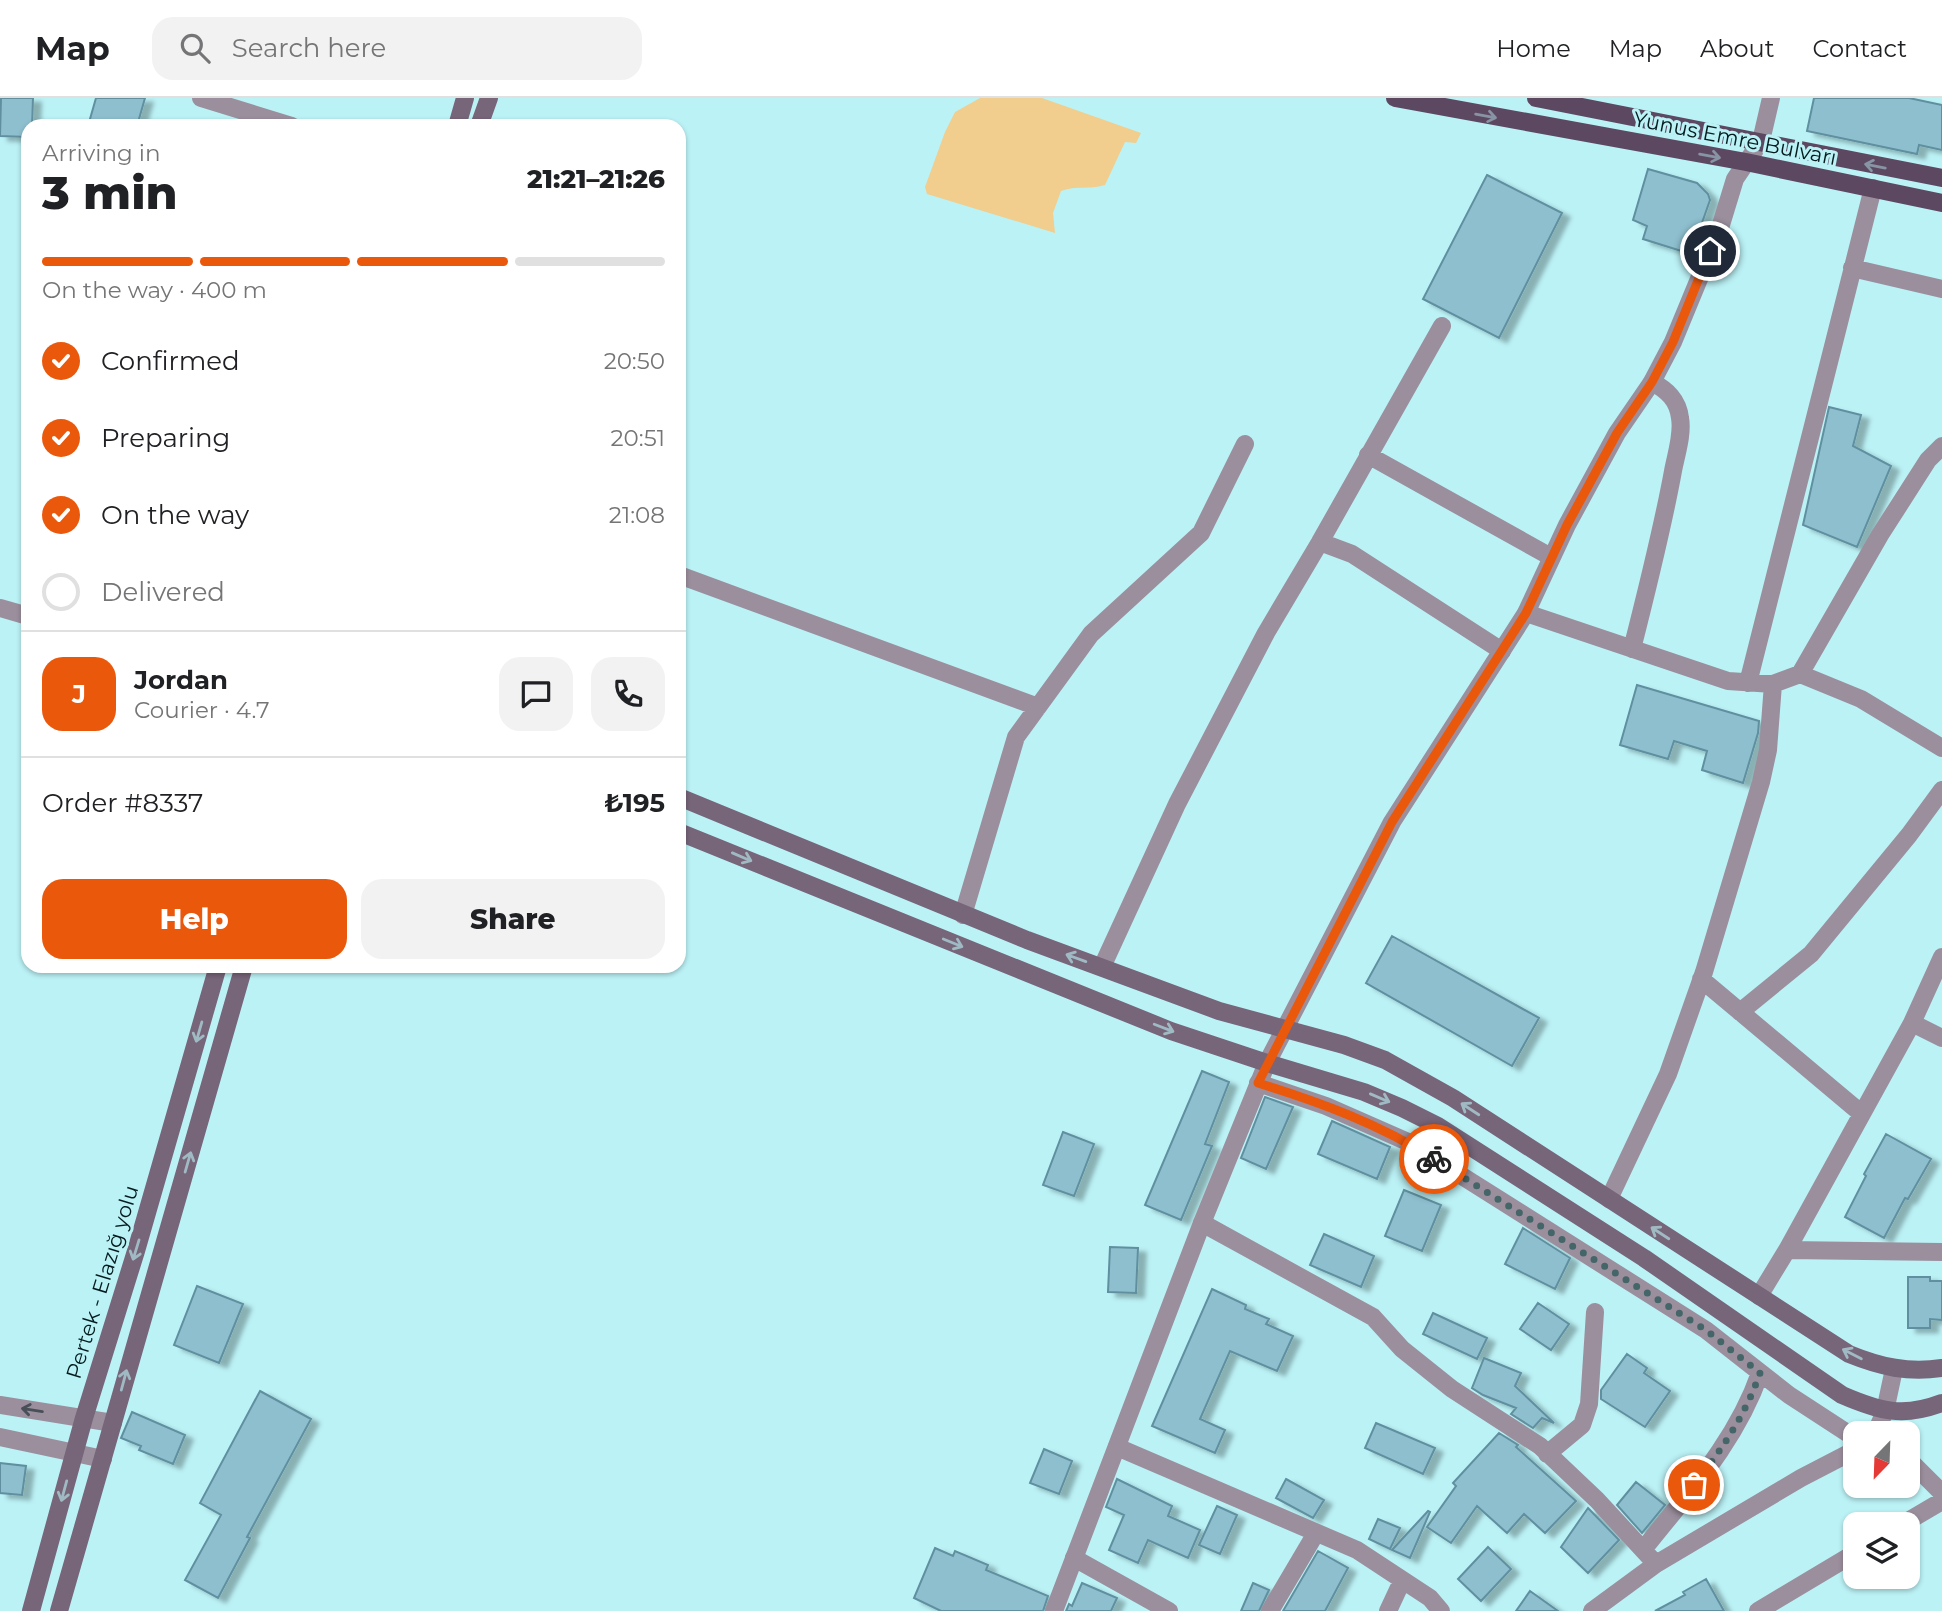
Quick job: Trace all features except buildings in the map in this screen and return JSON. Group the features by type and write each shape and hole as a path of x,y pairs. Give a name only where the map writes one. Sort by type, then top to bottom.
{"main road":[{"path":"459,119 465,98"},
{"path":"482,119 489,98"},
{"name":"Yunus Emre Bulvarı","path":"1395,98 1746,162 1942,203"},
{"name":"Yunus Emre Bulvarı","path":"1536,98 1574,102 1793,150 1942,178"},
{"path":"686,800 963,915 1219,1011 1344,1045 1385,1060 1419,1077 1849,1353 1875,1365 1894,1369 1916,1371 1942,1368"},
{"path":"686,835 1171,1031 1364,1092 1402,1108 1438,1126 1644,1258 1842,1395 1867,1406 1900,1412 1921,1411 1942,1403"},
{"name":"Pertek - Elazığ yolu","path":"31,1611 84,1418 136,1251 216,973"},
{"path":"59,1611 242,973"}],"street":[{"path":"201,98 269,119"},
{"path":"1054,1611 1202,1223 1267,1063 1392,822 1526,613 1551,557 1617,433 1652,382 1673,342 1720,228 1735,179 1761,141 1771,98"},
{"path":"1748,683 1873,188"},
{"path":"1852,268 1942,289"},
{"path":"1102,967 1177,804 1266,633 1442,326"},
{"path":"1632,649 1664,518 1681,425 1674,400 1668,392 1652,382"},
{"path":"963,915 1016,737 1091,635 1201,533 1245,444"},
{"path":"1526,613 1728,681 1773,684 1800,674 1880,535 1928,460 1942,446"},
{"path":"1368,455 1551,557"},
{"path":"1320,542 1352,554 1502,651"},
{"path":"686,578 1038,707"},
{"path":"0,608 21,614"},
{"path":"1800,674 1861,699 1942,748"},
{"path":"1609,1199 1668,1074 1702,979 1761,782 1768,750 1773,684"},
{"path":"1740,1012 1811,954 1909,835 1942,790"},
{"path":"1759,1296 1912,1023 1942,957"},
{"path":"1702,979 1862,1114"},
{"path":"1912,1023 1942,1038"},
{"path":"1258,1083 1326,1106 1408,1142 1706,1330 1760,1373 1843,1431"},
{"path":"1202,1223 1373,1317 1402,1349 1452,1390 1539,1446 1597,1500 1656,1564"},
{"path":"1787,1250 1942,1252"},
{"path":"1548,1454 1581,1424 1589,1404 1595,1312"},
{"path":"1881,1421 1894,1369"},
{"path":"1643,1550 1727,1442 1746,1408 1760,1373"},
{"path":"0,1405 113,1423"},
{"path":"0,1437 103,1460"},
{"path":"1116,1447 1357,1550 1430,1598 1441,1611"},
{"path":"1592,1611 1656,1564 1801,1478 1843,1456"},
{"path":"1920,1471 1942,1493"},
{"path":"1920,1514 1942,1501"},
{"path":"1270,1611 1316,1532"},
{"path":"1074,1558 1169,1611"},
{"path":"1758,1611 1843,1560"},
{"path":"1388,1611 1402,1581"}],"shaded area":[{"path":"980,98 1042,98 1141,133 1136,143 1125,142 1105,185 1061,191 1053,213 1055,233 927,194 925,187 955,112"}],"way so far":[{"path":"1434,1159 1706,1330 1760,1373 1741,1419 1694,1485"}],"route":[{"path":"1434,1159 1408,1142 1368,1123 1258,1083 1392,822 1526,613 1567,525 1617,433 1652,382 1673,342 1710,251"}]}
